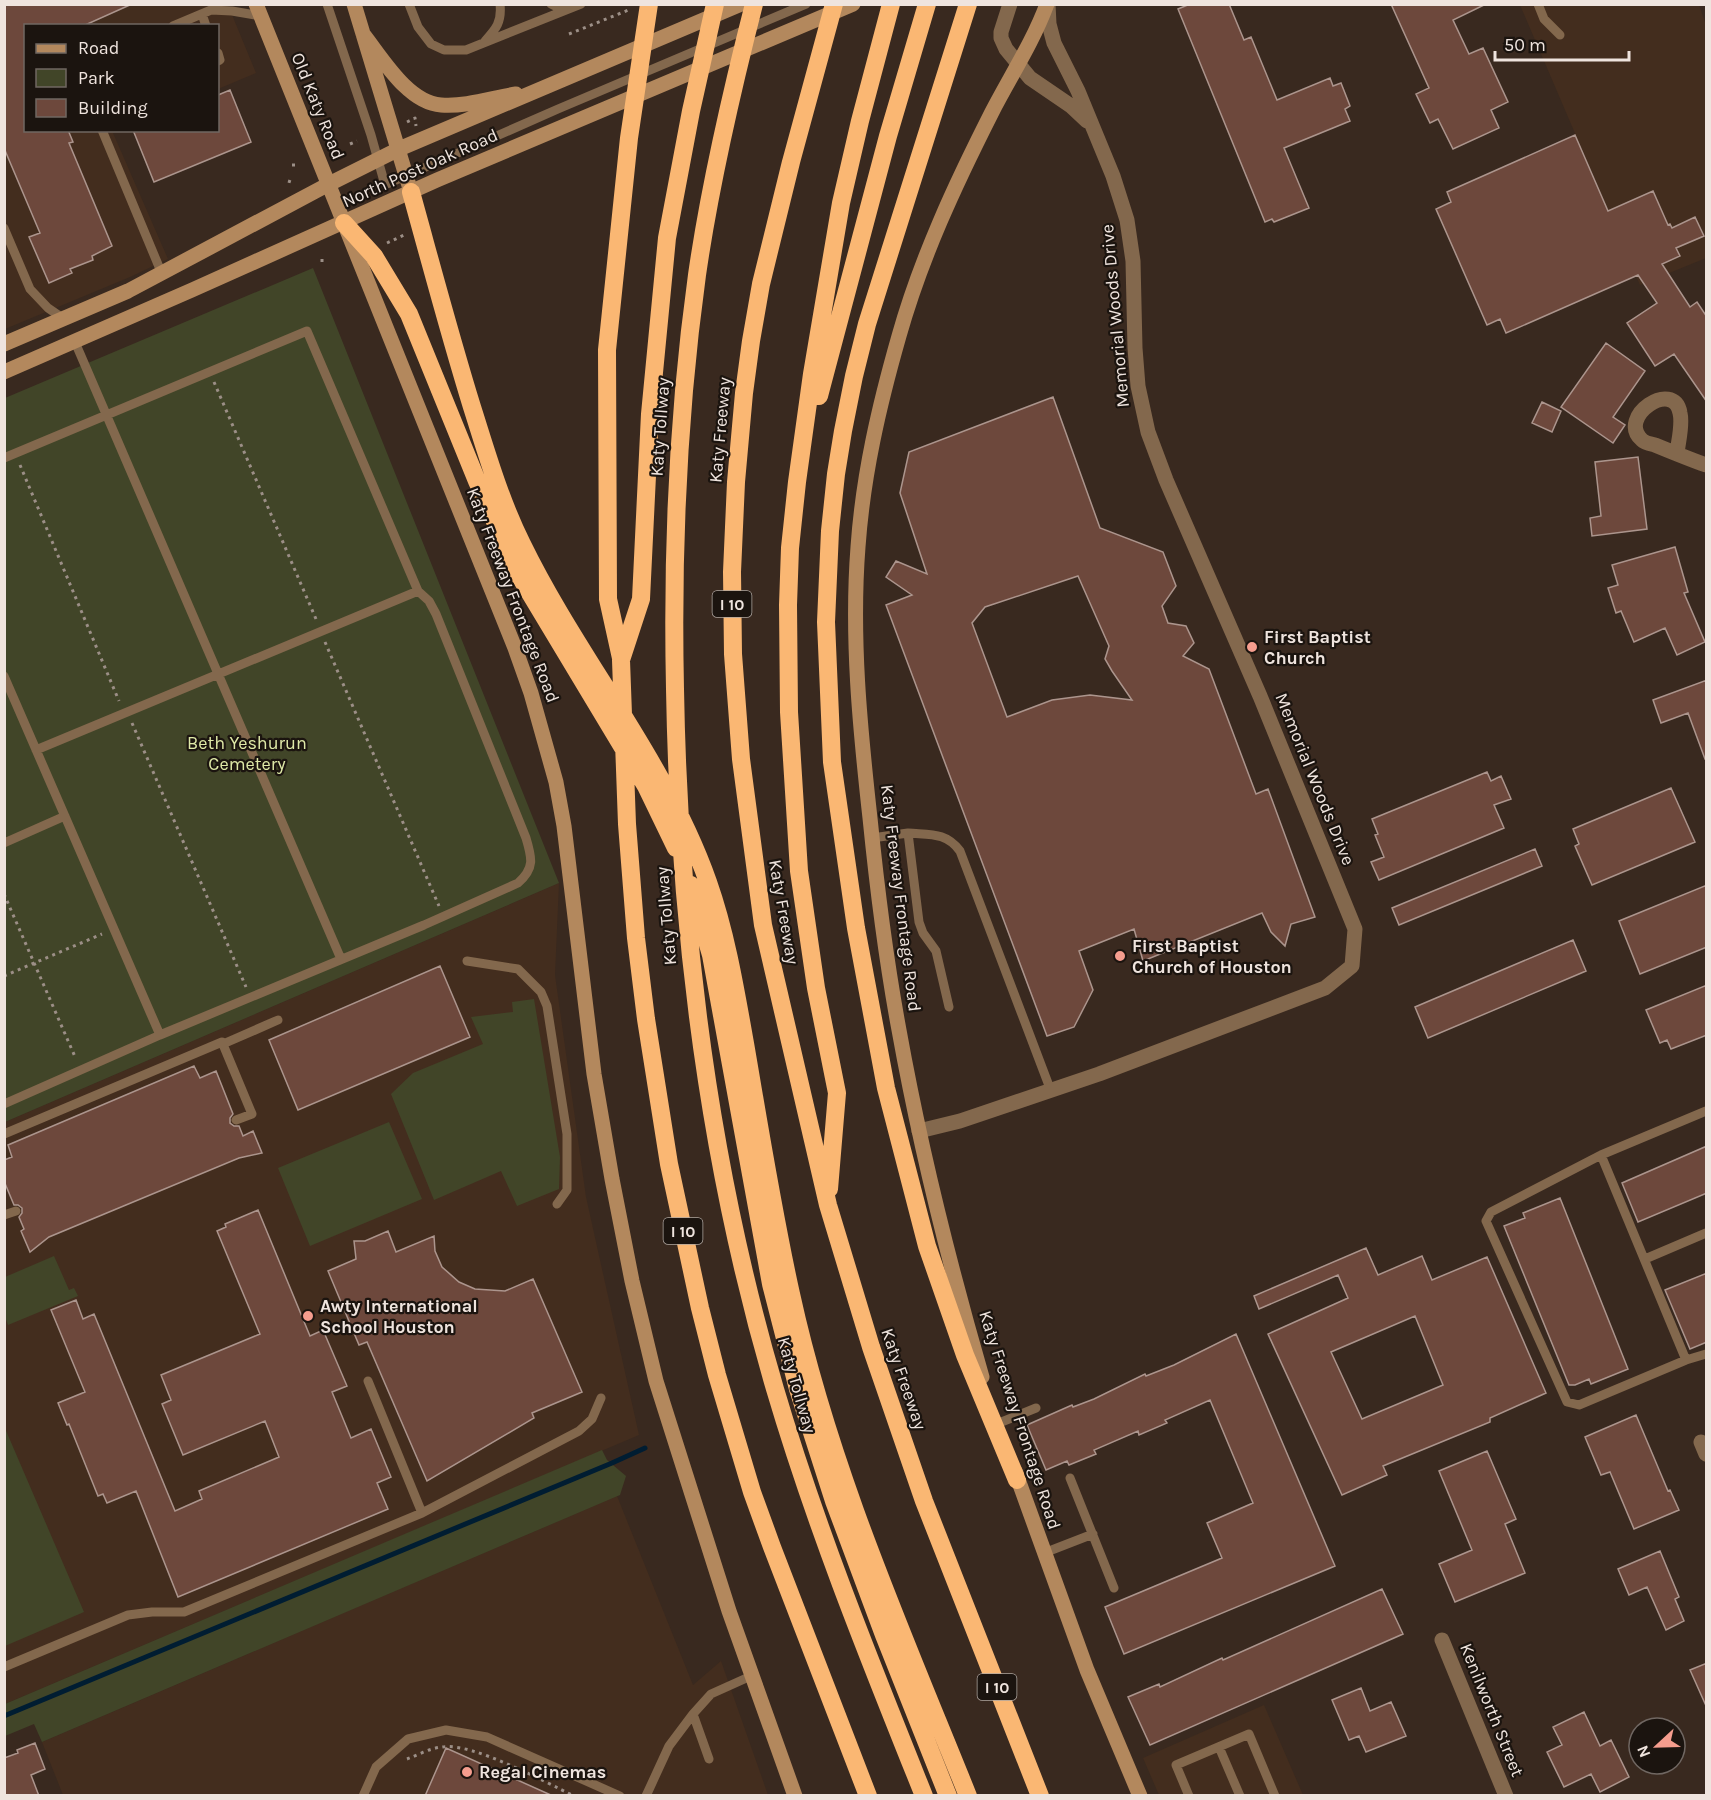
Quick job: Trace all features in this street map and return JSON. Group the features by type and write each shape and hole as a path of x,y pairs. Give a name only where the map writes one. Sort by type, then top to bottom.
{"highway":[{"path":"621,660 608,599 607,350 629,138 650,4"},
{"name":"I 10","path":"715,4 691,111 667,238 650,414 641,599 621,660 627,824 636,938 657,1093 684,1237 717,1375 752,1492 868,1796"},
{"name":"Katy Tollway","path":"754,4 716,167 698,273 682,404 676,493 673,596 676,742 687,933 698,1024 716,1132 734,1221 766,1355 808,1494 856,1625 924,1796"},
{"name":"Katy Freeway","path":"834,4 761,284 751,341 736,482 732,572 733,654 749,831 763,925 828,1205 871,1347 924,1501 1040,1796"},
{"path":"828,1205 837,1093 816,988 799,872 790,744 788,605 790,548 812,374 842,203 860,121 891,4"},
{"path":"797,482 888,136 927,4"},
{"path":"968,4 871,313 854,376 836,474 830,531 826,622 828,695 832,762 854,916 886,1088 927,1246 965,1355 1017,1480"},
{"path":"409,184 449,328 485,478"},
{"path":"344,223 374,256 409,314 485,478 536,572 648,759 684,825 706,876 716,906 734,980 791,1297 830,1438 948,1796"},
{"path":"893,1632 968,1796"}],"main road":[{"path":"354,4 409,184"},
{"name":"North Post Oak Road","path":"4,344 128,291 328,184 399,149 741,4"},
{"name":"North Post Oak Road","path":"4,372 344,223 409,184 601,112 853,4"},
{"name":"Katy Freeway Frontage Road","path":"1048,4 937,226 900,333 879,407 870,450 858,547 855,600 863,754 872,838 898,1028 919,1131 982,1378 1087,1670 1140,1796"},
{"name":"Old Katy Road","path":"258,10 344,223"},
{"path":"363,34 404,86 425,101 439,105 458,105 545,88"},
{"name":"Katy Freeway Frontage Road","path":"344,223 515,648 544,736 564,826 594,1074 632,1281 656,1381 707,1546 795,1796"}],"street":[{"name":"Memorial Woods Drive","path":"1010,4 1002,26 1001,38 1006,49 1030,78 1079,113 1094,131"},
{"name":"Memorial Woods Drive","path":"919,1131 960,1121 1051,1091 1325,988 1352,966 1355,929 1264,707 1166,480 1148,432 1138,386 1133,261 1127,219 1113,176 1078,91 1054,43 1049,24 1048,4"},
{"path":"1677,454 1707,465"},
{"name":"Kenilworth Street","path":"1442,1640 1506,1796"}],"lane":[{"path":"327,4 385,185 409,184 603,90 806,4"},
{"path":"409,4 418,27 431,44 444,50 466,50 580,5"},
{"path":"483,43 496,29 501,15 500,4"},
{"path":"551,4 567,8 580,5"},
{"path":"1538,4 1544,19 1560,35"},
{"path":"178,24 209,10 258,10"},
{"path":"103,132 162,274"},
{"path":"4,228 30,290 48,308 64,319"},
{"path":"4,458 307,331 418,591 429,601 436,614 526,838 531,866 525,877 518,883 4,1104"},
{"path":"75,342 341,959"},
{"path":"36,750 418,591"},
{"path":"4,676 160,1035"},
{"path":"4,843 65,816"},
{"path":"872,838 908,833 946,838 960,851 1051,1091"},
{"path":"908,833 918,922 936,951 949,1007"},
{"path":"467,961 518,969 541,992 547,1006 567,1134 567,1190 557,1204"},
{"path":"4,1134 278,1020"},
{"path":"223,1044 252,1114 236,1120"},
{"path":"1707,1111 1601,1155 1491,1212 1486,1221 1567,1402 1579,1405 1686,1360 1707,1354"},
{"path":"1601,1155 1686,1360"},
{"path":"4,1215 16,1211"},
{"path":"1645,1259 1707,1233"},
{"path":"368,1381 422,1513"},
{"path":"4,1667 128,1615 184,1612 422,1513 579,1431 592,1419 600,1398"},
{"path":"999,1423 1036,1408"},
{"path":"1070,1478 1114,1588"},
{"path":"1044,1553 1093,1534"},
{"path":"646,1796 669,1746 693,1713 711,1694 751,1676"},
{"path":"693,1713 709,1759"},
{"path":"363,1796 376,1767 408,1739 446,1730 487,1737 620,1796"},
{"path":"1189,1796 1176,1765 1249,1734 1275,1796"},
{"path":"1219,1747 1240,1796"}],"path":[{"path":"569,34 631,9"},
{"path":"406,122 415,118 417,128"},
{"path":"350,144 357,141"},
{"path":"387,243 405,235"},
{"path":"322,255 322,262"},
{"path":"214,380 316,620"},
{"path":"20,465 119,701"},
{"path":"325,641 440,908"},
{"path":"131,722 248,991"},
{"path":"4,894 78,1064"},
{"path":"4,976 103,933"},
{"path":"403,1761 444,1746 462,1748 484,1754 574,1796"}],"shaded area":[{"path":"5,5 228,5 256,73 219,89 219,24 24,24 24,132 116,132 113,133 168,259 5,329"},
{"path":"1520,5 1699,5 1706,25 1706,258 1640,285"},
{"name":"Awty International School Houston","path":"559,883 555,975 586,1197 639,1435 5,1704 5,1122"},
{"path":"617,1496 693,1685 721,1661 768,1795 63,1795 42,1742"},
{"path":"1264,1705 1303,1795 1159,1795 1143,1758"}],"green space":[{"name":"Beth Yeshurun Cemetery","path":"313,268 559,883 5,1122 5,398"},
{"path":"534,999 560,1157 559,1189 517,1206 501,1171 434,1200 391,1094 413,1073 483,1044 471,1017 513,1012 512,1002"},
{"path":"389,1122 422,1199 310,1246 278,1168"},
{"path":"54,1256 69,1290 74,1288 78,1296 8,1325 5,1317 5,1277"},
{"path":"4,1426 84,1612 5,1646 4,1646"},
{"path":"602,1450 607,1460 626,1476 620,1495 42,1742 34,1724 5,1736 5,1704"}],"building":[{"path":"4,4 132,4 87,24 24,24 24,132 69,132 73,142 69,143 112,246 92,256 93,260 70,269 72,273 49,283 29,237 40,233 4,148"},
{"path":"1190,4 1229,4 1244,40 1251,37 1277,100 1330,78 1333,86 1341,83 1350,106 1345,109 1350,121 1284,148 1309,208 1274,222 1272,219 1265,222 1178,9"},
{"path":"1391,4 1486,4 1453,20 1469,54 1483,48 1508,102 1491,110 1499,128 1453,149 1438,119 1430,123 1416,94 1429,88"},
{"path":"230,90 251,142 154,182 134,132 219,132 219,95"},
{"path":"1575,135 1608,211 1653,191 1668,225 1670,224 1672,228 1695,217 1704,236 1676,248 1680,256 1662,264 1690,307 1697,302 1707,317 1707,402 1674,354 1655,366 1627,323 1657,303 1638,275 1506,333 1500,319 1487,325 1436,209 1451,202 1447,192"},
{"path":"1606,343 1645,371 1613,417 1625,425 1613,443 1561,407"},
{"path":"1053,397 1100,528 1163,552 1176,586 1162,606 1168,623 1186,626 1194,643 1183,656 1209,669 1256,794 1268,789 1315,917 1291,924 1285,946 1271,932 1262,913 1143,961 1134,929 1079,951 1093,990 1074,1027 1047,1036 886,605 912,595 886,577 896,561 927,574 900,493 909,452","holes":["1078,576 1109,646 1105,659 1132,700 1090,695 1052,700 1007,717 972,623 985,607"]},
{"path":"1542,402 1561,411 1552,432 1532,423"},
{"path":"1638,457 1647,529 1592,536 1590,518 1601,516 1595,462"},
{"path":"1675,547 1688,592 1684,593 1705,642 1677,655 1665,628 1634,642 1621,611 1616,613 1608,588 1618,585 1612,565"},
{"path":"1707,680 1707,758 1705,759 1688,713 1661,723 1653,700"},
{"path":"1487,772 1491,781 1501,776 1511,799 1494,805 1504,828 1379,880 1371,862 1384,857 1375,835 1378,834 1372,819"},
{"path":"1671,788 1695,842 1592,885 1575,846 1579,844 1573,829"},
{"path":"1535,849 1542,866 1399,925 1392,908"},
{"path":"1707,885 1707,947 1640,974 1619,921"},
{"path":"1573,940 1586,971 1428,1038 1415,1007"},
{"path":"440,966 470,1037 298,1110 269,1040"},
{"path":"1707,985 1707,1035 1671,1049 1667,1040 1660,1043 1646,1010"},
{"path":"194,1066 200,1078 216,1071 233,1114 230,1123 239,1126 243,1136 253,1131 262,1153 239,1158 49,1237 30,1252 21,1231 24,1229 19,1217 22,1208 14,1205 4,1181 4,1160 12,1157 8,1145"},
{"path":"1707,1146 1707,1193 1638,1222 1622,1183"},
{"path":"1560,1198 1628,1369 1591,1384 1589,1379 1569,1385 1504,1226 1525,1218 1523,1213"},
{"path":"258,1210 310,1336 323,1330 347,1386 332,1392 351,1438 371,1429 391,1477 377,1483 388,1509 178,1597 136,1491 107,1503 103,1494 98,1496 69,1424 67,1425 58,1403 85,1392 51,1310 76,1300 83,1319 94,1314 175,1511 202,1499 199,1491 279,1457 265,1421 183,1455 162,1404 171,1400 161,1375 260,1334 217,1231 226,1227 225,1224"},
{"path":"388,1231 396,1252 434,1236 435,1251 442,1267 459,1282 475,1289 505,1291 533,1279 582,1392 532,1413 534,1418 427,1481 367,1342 359,1345 328,1271 356,1259 354,1241 365,1241"},
{"path":"1366,1248 1378,1275 1422,1256 1432,1280 1487,1257 1546,1393 1490,1418 1490,1422 1383,1466 1387,1475 1342,1495 1268,1334 1348,1298 1338,1275 1259,1309 1254,1296","holes":["1415,1316 1443,1385 1362,1419 1331,1352"]},
{"path":"1707,1273 1707,1342 1690,1349 1665,1290"},
{"path":"1236,1334 1335,1566 1124,1654 1105,1607 1222,1558 1207,1523 1253,1503 1210,1400 1165,1420 1167,1423 1139,1435 1138,1431 1094,1450 1096,1454 1069,1465 1067,1461 1046,1470 1027,1425 1072,1405 1073,1407 1094,1399 1145,1374 1146,1376 1174,1365"},
{"path":"1636,1415 1668,1491 1670,1490 1679,1510 1634,1529 1610,1472 1601,1475 1585,1437"},
{"path":"1487,1451 1516,1519 1505,1524 1525,1573 1455,1602 1439,1564 1472,1550 1439,1471"},
{"path":"1660,1551 1679,1597 1675,1599 1684,1621 1666,1630 1647,1587 1629,1595 1618,1569"},
{"path":"1382,1589 1403,1634 1150,1745 1128,1697 1159,1684 1160,1687"},
{"path":"1707,1663 1707,1708 1690,1670"},
{"path":"1361,1688 1370,1711 1391,1702 1406,1736 1366,1752 1359,1736 1349,1740 1332,1700"},
{"path":"1584,1712 1600,1746 1611,1740 1629,1777 1600,1792 1591,1774 1564,1787 1547,1752 1562,1745 1553,1727"},
{"path":"35,1743 45,1769 31,1775 39,1796 4,1796 4,1758"},
{"name":"Regal Cinemas","path":"446,1748 553,1796 425,1796"}],"waterway":[{"path":"4,1716 645,1448"}],"place":[{"name":"First Baptist Church","path":"1252,647"},
{"name":"First Baptist Church of Houston","path":"1120,956"},
{"name":"Awty International School Houston","path":"308,1316"},
{"name":"Regal Cinemas","path":"467,1772"}]}
